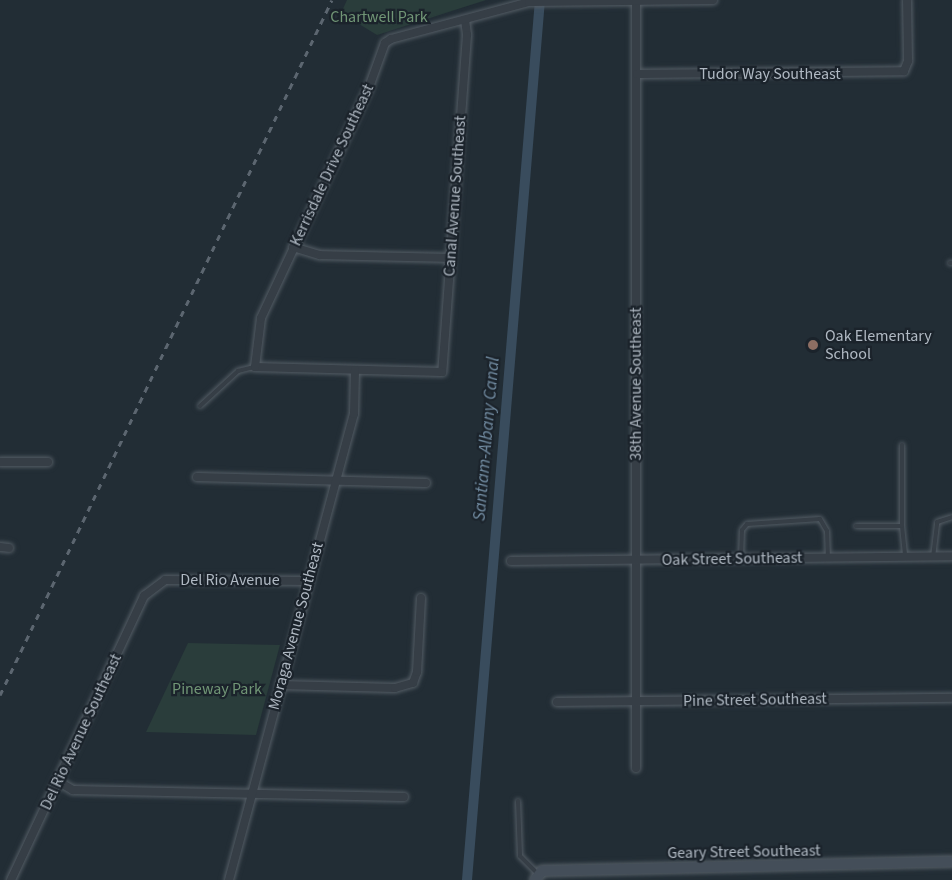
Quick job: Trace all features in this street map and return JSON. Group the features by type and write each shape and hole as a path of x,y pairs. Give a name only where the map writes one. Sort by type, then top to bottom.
{"street":[{"name":"38th Avenue Southeast","path":"636,0 636,768"},
{"name":"Kerrisdale Drive Southeast","path":"255,367 261,318 373,78 380,48 391,39 529,2 713,0"},
{"name":"Tudor Way Southeast","path":"637,74 904,71 908,61 907,0"},
{"name":"Canal Avenue Southeast","path":"355,370 442,372 467,35 465,20"},
{"path":"293,247 313,254 450,258"},
{"path":"255,367 355,370"},
{"name":"Moraga Avenue Southeast","path":"229,880 354,414 355,370"},
{"path":"0,462 48,462"},
{"path":"197,477 426,483"},
{"path":"0,547 9,548"},
{"name":"Oak Street Southeast","path":"511,561 952,556"},
{"name":"Del Rio Avenue","path":"155,587 165,580 185,579 308,581"},
{"name":"Del Rio Avenue Southeast","path":"11,880 135,614 144,596 155,587"},
{"path":"280,685 395,688 413,683 417,672 421,598"},
{"name":"Pine Street Southeast","path":"557,702 952,698"},
{"path":"58,782 73,790 404,797"},
{"name":"Geary Street Southeast","path":"536,877 952,861"}],"lane":[{"path":"200,406 238,371 255,367"},
{"path":"902,445 902,526 905,558"},
{"path":"933,557 937,522 952,517"},
{"path":"741,558 742,530 747,524 820,519 827,531 828,558"},
{"path":"856,526 902,526"},
{"path":"518,801 520,856 536,877"}],"green space":[{"name":"Chartwell Park","path":"347,0 486,0 377,35 341,13"},
{"name":"Pineway Park","path":"188,643 280,645 256,735 146,732"}],"waterway":[{"name":"Santiam-Albany Canal","path":"467,880 540,0"}],"railway":[{"path":"0,695 332,0"}],"place":[{"name":"Oak Elementary School","path":"813,345"}]}
